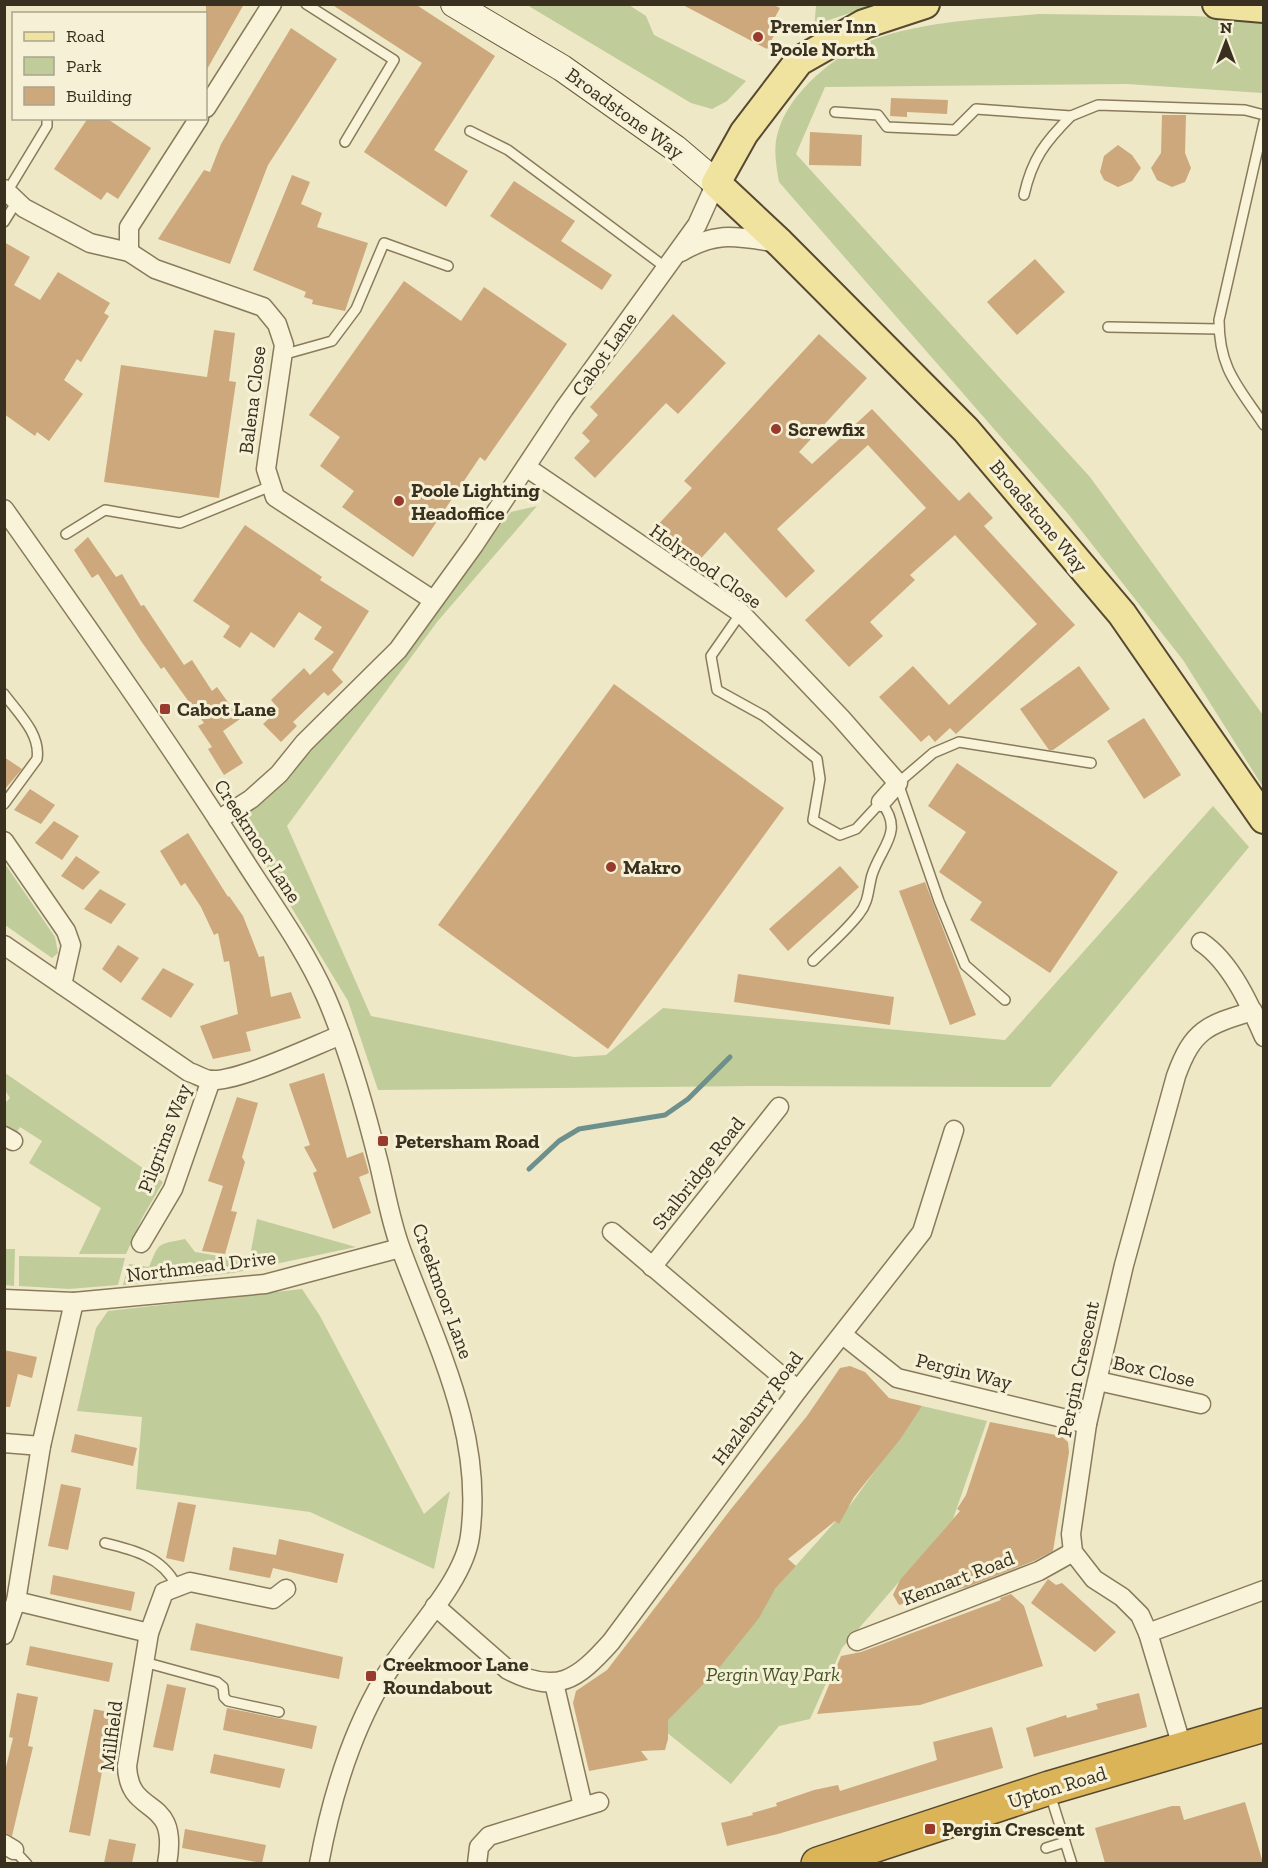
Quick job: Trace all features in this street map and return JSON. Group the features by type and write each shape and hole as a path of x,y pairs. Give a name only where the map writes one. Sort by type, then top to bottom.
{"highway":[{"name":"Upton Road","path":"818,1863 851,1858 1049,1788 1263,1726"}],"main road":[{"name":"Cabot Lane","path":"716,183 744,133 799,62 864,24 925,4"},
{"path":"1217,4 1263,8"},
{"name":"Broadstone Way","path":"716,183 780,243 966,430 1122,614 1263,819"}],"street":[{"path":"207,106 272,4"},
{"name":"Broadstone Way","path":"454,4 562,68 675,148 716,183"},
{"path":"129,252 129,227 198,120"},
{"name":"Cabot Lane","path":"218,820 250,799 272,780 304,743 399,650 697,225 716,183"},
{"name":"Balena Close","path":"10,194 24,208 90,243 129,252 155,269 263,307 277,324 284,345 266,469 271,486"},
{"path":"670,261 702,240 734,236 780,243"},
{"name":"Holyrood Close","path":"526,467 741,613 841,717 898,783"},
{"path":"271,486 275,497 433,600"},
{"name":"Creekmoor Lane","path":"4,509 218,820 325,993 369,1123 400,1248 447,1362 469,1442 472,1503 470,1537 466,1555 435,1605 386,1674 368,1707 351,1743 325,1833 320,1863"},
{"path":"881,802 898,783"},
{"path":"4,841 66,931 71,945 62,985"},
{"path":"1201,942 1215,951 1253,1011 1263,1037"},
{"path":"4,945 189,1071 211,1080 231,1077 341,1035"},
{"name":"Pergin Crescent","path":"1072,1552 1071,1534 1087,1424 1124,1265 1185,1050 1200,1032 1225,1019 1253,1011"},
{"name":"Pilgrims Way","path":"141,1243 173,1189 211,1080"},
{"name":"Stalbridge Road","path":"652,1267 779,1107"},
{"name":"Hazlebury Road","path":"554,1683 569,1680 582,1672 611,1642 798,1390 922,1232 954,1130"},
{"path":"612,1232 798,1390"},
{"name":"Northmead Drive","path":"4,1299 74,1302 265,1284 400,1248"},
{"path":"4,1635 16,1601 41,1446 74,1302"},
{"name":"Pergin Way","path":"843,1335 897,1378 1087,1424"},
{"name":"Box Close","path":"1098,1381 1201,1404"},
{"path":"4,1443 41,1446"},
{"path":"1072,1552 1094,1579 1122,1598 1140,1615 1148,1633 1183,1750"},
{"name":"Kennart Road","path":"857,1641 1039,1571 1072,1552"},
{"path":"176,1585 190,1582 278,1600"},
{"name":"Millfield","path":"167,1863 170,1836 164,1816 134,1794 127,1782 127,1762 149,1633 164,1592 176,1585"},
{"path":"1148,1633 1263,1590"},
{"path":"16,1601 149,1633"},
{"path":"435,1605 508,1670 537,1682 554,1683 591,1804 489,1836 479,1847 477,1863"},
{"name":"Creekmoor Lane","path":"325,1833 328,1863"}],"lane":[{"path":"306,4 394,60 345,142"},
{"path":"1024,195 1028,175 1041,148 1071,116 1098,105 1245,110 1263,115"},
{"path":"835,112 878,115 886,127 955,130 976,109 1071,116"},
{"path":"4,222 10,194 47,126 47,120"},
{"path":"1263,122 1219,329 1219,347 1228,371 1263,425"},
{"path":"470,131 508,150 670,261"},
{"path":"282,356 332,340 356,309 384,243 448,266"},
{"path":"1108,327 1219,329"},
{"path":"66,534 105,510 180,523 271,486"},
{"path":"741,613 711,656 717,690 765,716 817,759 820,779 813,820 840,835 856,829 881,802 887,809 892,832 872,874 867,902 858,915 813,961"},
{"path":"4,694 35,737 39,750 37,759 4,804"},
{"path":"1005,1000 965,965 939,901 898,783 933,753 959,742 1091,763"},
{"path":"105,1543 135,1550 152,1558 169,1571 176,1585"},
{"path":"144,1662 216,1682 223,1687 224,1696 228,1701 279,1712"},
{"path":"1049,1788 1072,1863"},
{"path":"1046,1848 1065,1842"},
{"path":"9,1847 27,1863"}],"green space":[{"path":"816,4 874,5 826,21 814,31"},
{"path":"527,5 629,5 646,16 654,35 746,81 727,101 712,109 691,103"},
{"path":"1039,14 1194,16 1263,20 1263,93 1127,84 825,87 796,154 1090,477 1263,715 1263,787 1183,660 1069,515 779,182 776,144 784,117 792,103 816,76 845,54 875,39 915,28"},
{"path":"537,506 437,622 287,826 371,1016 574,1057 606,1055 663,1008 1005,1040 1213,806 1249,847 1050,1087 753,1086 378,1090 348,1001 250,839 248,813 392,670 437,602 511,512"},
{"path":"5,864 55,937 58,953 52,958 5,925"},
{"path":"5,1073 163,1182 142,1218 126,1254 79,1254 101,1208 29,1163 42,1141 20,1127 14,1136 5,1131 5,1103 10,1098 5,1090"},
{"path":"257,1219 356,1247 233,1273 123,1285 129,1264 149,1267 155,1252 161,1245 185,1239 195,1252 249,1261"},
{"path":"4,1249 15,1249 14,1286 5,1285"},
{"path":"19,1256 125,1258 118,1285 69,1289 19,1286"},
{"path":"302,1289 320,1316 424,1514 450,1491 434,1569 310,1512 136,1489 142,1417 77,1411 96,1328 108,1311"},
{"name":"Pergin Way Park","path":"922,1406 987,1421 953,1519 842,1648 810,1719 779,1726 731,1784 660,1727 775,1589 851,1504"}],"building":[{"path":"206,4 244,4 207,69 207,12"},
{"path":"331,4 415,4 495,56 434,150 468,171 446,207 364,152 422,63"},
{"name":"Premier Inn Poole North","path":"681,4 772,4 780,8 773,21 780,24 767,49"},
{"path":"291,28 337,59 268,165 230,264 158,239 204,170 210,172 221,144"},
{"path":"891,98 948,100 947,114 907,112 907,117 890,116"},
{"path":"1162,115 1186,115 1185,153 1191,168 1185,182 1172,187 1157,180 1151,168 1161,153"},
{"path":"87,120 109,120 151,148 118,199 107,192 101,200 54,169"},
{"path":"810,132 862,135 861,166 809,165"},
{"path":"1118,145 1132,155 1141,168 1132,181 1118,187 1104,180 1100,172 1104,156"},
{"path":"292,175 310,182 301,204 322,213 317,227 368,243 345,311 312,304 313,300 304,297 306,292 253,270"},
{"path":"514,181 575,221 561,241 612,275 602,290 490,216"},
{"path":"4,242 30,257 14,285 40,300 58,272 110,303 104,313 109,316 81,362 77,359 64,380 83,394 49,441 37,432 35,436 4,414"},
{"path":"1035,259 1065,292 1017,335 987,302"},
{"path":"404,281 461,321 484,287 567,344 485,461 480,457 413,557 342,507 354,491 320,466 340,437 309,415"},
{"path":"673,314 726,363 678,414 666,403 595,478 574,458 590,441 582,433 598,415 590,407"},
{"path":"214,330 235,333 229,381 236,382 219,498 104,482 121,365 207,377"},
{"path":"819,334 867,378 799,452 812,464 872,409 959,501 969,492 993,518 984,526 1075,625 956,734 950,728 935,742 929,735 921,742 879,697 913,666 949,705 1037,624 955,535 910,575 915,580 870,622 883,636 849,667 805,620 926,508 868,445 777,529 815,571 786,598 725,532 694,566 654,529 692,488 684,481"},
{"path":"245,525 322,577 320,580 369,611 332,670 343,682 328,696 324,692 293,722 297,726 281,742 263,724 279,709 271,700 304,668 310,675 334,652 314,639 322,627 299,612 274,648 251,632 240,648 223,637 230,626 193,601"},
{"path":"88,537 116,577 122,574 141,606 144,605 184,665 192,660 212,691 217,687 240,719 223,731 243,763 224,775 208,749 212,747 198,726 204,723 164,667 161,669 141,641 98,574 92,578 74,550"},
{"path":"1079,666 1110,709 1053,750 1049,750 1020,709"},
{"name":"Makro","path":"614,684 784,808 608,1049 438,925"},
{"path":"1144,718 1181,775 1144,799 1107,741"},
{"path":"4,757 22,769 4,790"},
{"path":"957,763 1118,872 1050,973 970,920 982,902 939,872 966,832 928,806"},
{"path":"30,789 55,805 41,824 14,810"},
{"path":"54,821 79,836 62,860 35,843"},
{"path":"188,833 228,897 243,916 259,957 264,956 271,997 291,992 301,1018 246,1032 251,1051 213,1059 200,1026 238,1014 229,961 224,962 218,933 214,935 201,907 185,883 181,886 160,851"},
{"path":"76,856 100,872 83,890 61,876"},
{"path":"840,866 859,887 788,951 769,929"},
{"path":"925,882 976,1015 950,1025 899,891"},
{"path":"100,889 126,904 111,924 84,909"},
{"path":"118,945 139,958 121,983 102,969"},
{"path":"163,968 194,984 171,1018 141,999"},
{"path":"738,974 894,997 890,1025 734,1002"},
{"path":"324,1073 347,1158 363,1152 369,1173 359,1177 371,1213 333,1229 313,1173 317,1171 304,1147 310,1145 289,1084"},
{"path":"237,1097 258,1103 242,1157 245,1162 231,1211 237,1212 225,1254 202,1251 223,1186 208,1181"},
{"path":"4,1350 37,1357 32,1378 18,1374 10,1407 4,1407"},
{"path":"850,1366 865,1372 889,1398 922,1406 901,1438 854,1497 839,1524 835,1521 788,1559 796,1566 775,1589 759,1618 718,1669 668,1720 668,1739 665,1750 641,1751 648,1760 589,1771 573,1703 576,1691 607,1670 731,1509 807,1416 840,1368"},
{"path":"990,1422 1061,1436 1068,1442 1069,1452 1053,1551 1034,1561 967,1587 899,1605 893,1595 900,1580 960,1511 957,1509 966,1495"},
{"path":"75,1434 137,1448 133,1466 71,1452"},
{"path":"61,1484 81,1488 68,1550 48,1546"},
{"path":"178,1502 196,1505 184,1562 166,1558"},
{"path":"279,1539 344,1554 337,1583 273,1568 270,1578 229,1570 233,1547 276,1555"},
{"path":"53,1575 135,1592 131,1611 50,1594"},
{"path":"1048,1579 1056,1585 1062,1583 1116,1632 1095,1652 1031,1603"},
{"path":"1011,1594 1024,1606 1043,1666 920,1705 817,1714 841,1656 861,1652 1001,1600 1000,1598"},
{"path":"196,1623 343,1657 339,1679 190,1650"},
{"path":"30,1646 113,1663 109,1682 26,1665"},
{"path":"167,1684 186,1688 173,1751 153,1747"},
{"path":"17,1693 38,1697 28,1746 33,1747 12,1836 4,1833 4,1775 13,1738 9,1737"},
{"path":"1139,1693 1147,1727 1034,1757 1026,1728 1066,1715 1067,1718 1098,1709 1096,1704"},
{"path":"227,1708 317,1726 312,1749 223,1730"},
{"path":"94,1709 113,1713 90,1836 69,1832"},
{"path":"992,1727 1003,1768 778,1834 727,1846 721,1823 753,1815 752,1813 777,1806 776,1803 814,1790 838,1785 840,1791 937,1760 933,1742"},
{"path":"214,1754 285,1769 280,1788 210,1773"},
{"path":"1245,1802 1263,1863 1105,1863 1095,1828 1172,1806 1180,1806 1184,1820"},
{"path":"185,1829 266,1845 262,1863 182,1848"},
{"path":"109,1839 136,1844 132,1863 104,1863"}],"waterway":[{"path":"529,1169 559,1141 579,1129 665,1115 688,1099 730,1057"}],"place":[{"name":"Premier Inn Poole North","path":"758,37"},
{"name":"Screwfix","path":"776,429"},
{"name":"Poole Lighting Headoffice","path":"399,501"},
{"name":"Cabot Lane","path":"165,709"},
{"name":"Makro","path":"611,867"},
{"name":"Petersham Road","path":"383,1141"},
{"name":"Creekmoor Lane Roundabout","path":"371,1676"},
{"name":"Pergin Crescent","path":"930,1829"}]}
